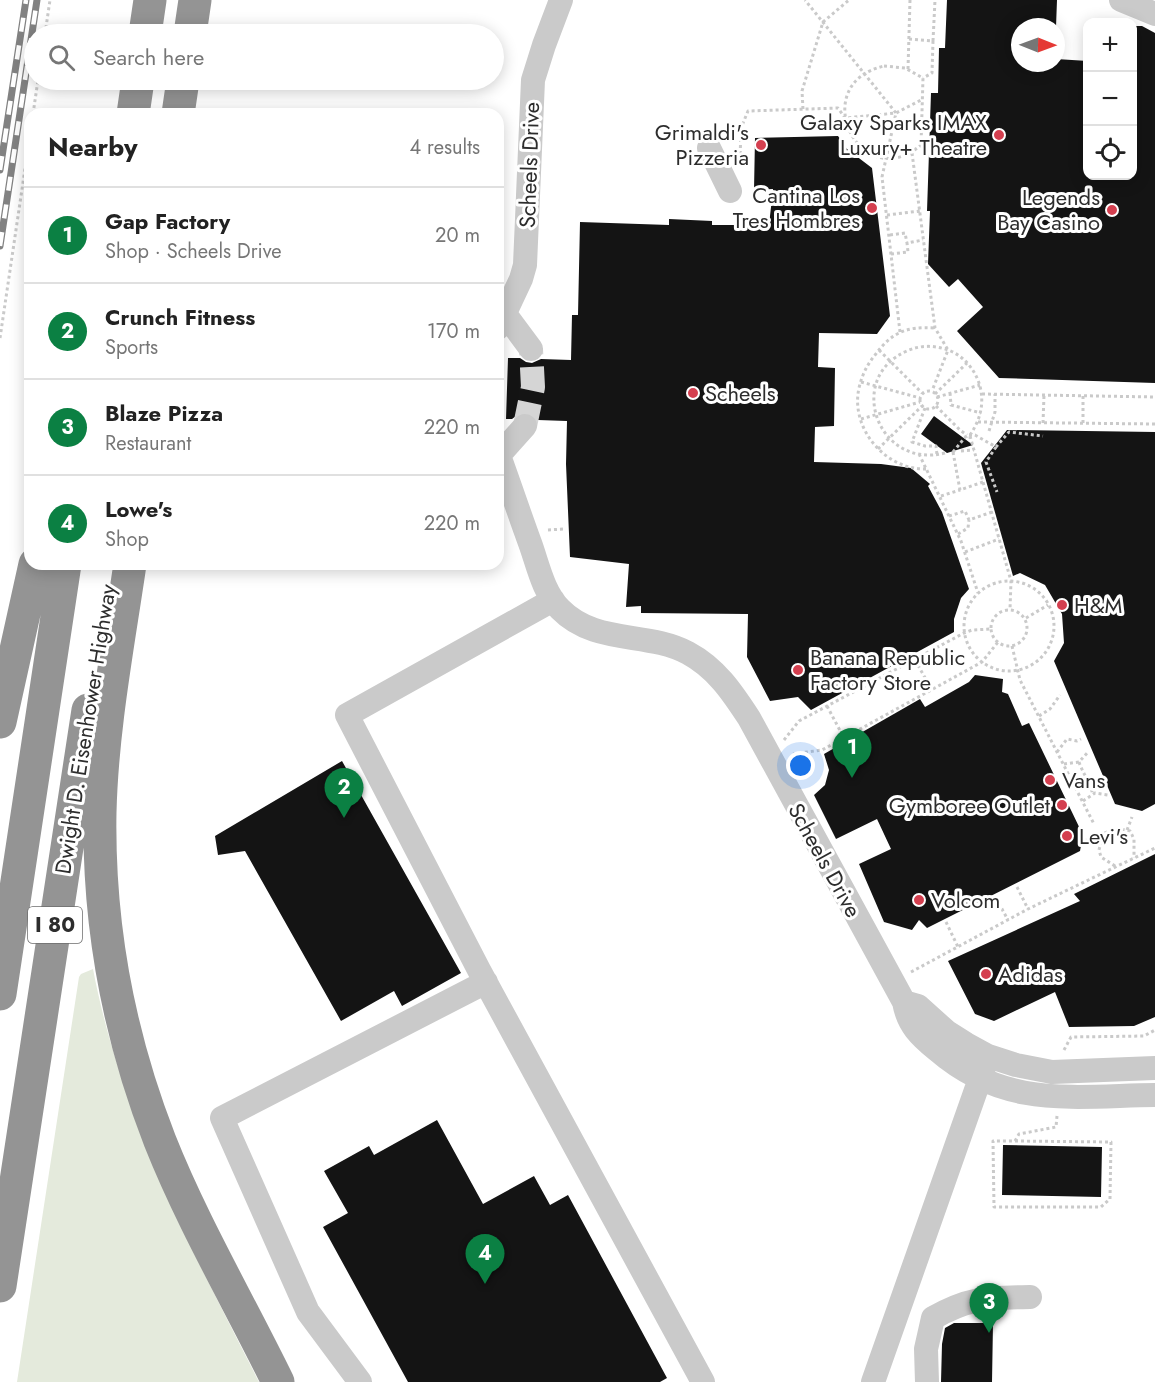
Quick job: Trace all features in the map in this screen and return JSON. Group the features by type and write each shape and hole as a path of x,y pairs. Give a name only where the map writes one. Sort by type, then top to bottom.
{"highway":[{"path":"146,24 150,0"},
{"path":"191,24 195,0"},
{"path":"134,108 137,90"},
{"path":"179,108 182,90"},
{"path":"0,722 34,570"},
{"name":"Dwight D. Eisenhower Highway","path":"0,994 64,570"},
{"name":"Dwight D. Eisenhower Highway","path":"0,1286 109,570"},
{"path":"129,570 104,750 100,811 101,880 111,967 133,1063 161,1141 177,1180 278,1382"}],"street":[{"name":"Scheels Drive","path":"504,315 525,265 533,80 561,0"},
{"path":"1121,0 1155,14"},
{"path":"709,148 730,191"},
{"path":"504,324 531,349"},
{"path":"504,448 525,426"},
{"name":"Scheels Drive","path":"504,471 539,570 553,600 560,609 580,625 610,635 674,647 701,661 720,677 749,718 904,1002 907,1018 925,1041 957,1067 980,1080 1016,1091 1058,1098 1155,1095"},
{"path":"553,600 347,715 486,982 704,1382"},
{"path":"360,1382 308,1312 222,1118 486,982"},
{"path":"904,1002 918,1006 947,1032 988,1056 1016,1065 1052,1072 1155,1068"},
{"path":"873,1382 988,1056"},
{"path":"927,1382 926,1349 933,1318 955,1305 987,1297 1030,1297"}],"path":[{"path":"46,24 50,0"},
{"path":"805,0 896,113 882,177 900,332"},
{"path":"803,109 802,91 823,22 849,0"},
{"path":"908,69 910,0"},
{"path":"923,78 932,73 935,0"},
{"path":"909,39 933,41"},
{"path":"884,66 908,69 923,78 921,145 912,153 887,158 873,155 860,146 850,134 845,118 845,102 856,81 866,73 884,66"},
{"path":"34,108 37,90"},
{"path":"845,118 896,113 923,99"},
{"path":"740,162 741,128 748,111 838,108 845,118"},
{"path":"912,153 935,328 948,350 935,394 936,406 968,436 974,450 1011,581 1010,609"},
{"path":"0,338 24,176"},
{"path":"887,215 920,211"},
{"path":"889,236 905,233 907,243 908,252 891,254"},
{"path":"907,243 923,240"},
{"path":"926,469 898,464 878,449 866,433 858,412 858,390 865,368 892,336 924,327 935,328"},
{"path":"945,453 918,454 901,448 882,429 876,415 874,403 876,387 883,370 903,352 930,346 948,350 967,363 974,371 980,385 981,413 978,422 953,452 960,490"},
{"path":"879,350 922,402"},
{"path":"861,419 922,402 935,394 967,363"},
{"path":"860,382 922,402 932,408 936,406"},
{"path":"935,394 950,393 980,385"},
{"path":"950,393 951,405 981,413"},
{"path":"982,394 1155,397"},
{"path":"989,431 993,422 995,394"},
{"path":"1043,423 1044,395"},
{"path":"1083,396 1083,423"},
{"path":"878,449 922,402"},
{"path":"922,402 912,442 925,446 936,446 938,454"},
{"path":"978,422 1155,424"},
{"path":"997,492 986,462 996,447 1009,432 1043,436"},
{"path":"968,436 975,435 996,447"},
{"path":"961,451 974,450"},
{"path":"918,454 958,534 978,593"},
{"path":"941,496 983,482"},
{"path":"949,516 965,511 969,520 968,528 958,534"},
{"path":"969,520 992,512"},
{"path":"545,532 552,529 563,529"},
{"path":"965,552 999,539"},
{"path":"1011,581 1033,587 1048,605 1054,623 1052,639 1045,653 1034,663 1018,670 1004,671 982,662 967,644 964,633 965,614 970,601 978,593 992,584 1011,581"},
{"path":"1026,618 1048,605"},
{"path":"1016,610 1026,618 1028,630 1026,636 1018,644 1006,646 992,635 994,617 998,612 1016,610"},
{"path":"780,745 799,721 964,633 991,629"},
{"path":"785,755 817,752 844,738 982,662 998,642"},
{"path":"1012,646 1020,680 1094,824"},
{"path":"915,660 932,690"},
{"path":"1039,716 1050,709 1060,695"},
{"path":"827,706 844,738"},
{"path":"1057,752 1067,739 1077,741 1081,739"},
{"path":"1063,764 1079,762 1088,753"},
{"path":"1079,762 1093,795"},
{"path":"1083,801 1093,795 1108,795"},
{"path":"1127,830 1132,817"},
{"path":"1116,866 1101,857 1100,845 1103,834 1111,830 1127,830"},
{"path":"1127,830 1134,839 1134,858"},
{"path":"1084,840 1100,845"},
{"path":"905,970 911,972 1028,909 1155,848"},
{"path":"1017,887 1028,909"},
{"path":"996,897 1008,920"},
{"path":"946,922 958,947"},
{"path":"1061,1056 1071,1038 1144,1035 1155,1030"},
{"path":"1015,1141 1019,1134 1056,1127 1057,1116"},
{"path":"993,1141 1015,1141 1111,1142 1110,1199 1101,1207 994,1208 993,1141"}],"shaded area":[{"path":"93,969 105,1024 140,1129 184,1232 259,1382 17,1382 79,977"}],"building":[{"path":"947,0 1057,0 1056,18 1011,18 1011,72 1065,72 1065,60 1083,61 1083,180 1137,180 1137,26 1142,26 1155,33 1155,383 999,378 957,331 983,307 958,279 949,287 928,264 930,211 927,211 931,93 938,93 939,48 945,48"},
{"path":"838,136 847,149 872,168 890,316 877,334 819,333 818,367 835,368 834,426 815,427 814,462 881,464 911,468 930,484 928,486 942,512 969,589 961,598 954,619 954,632 811,710 798,697 770,701 747,657 748,614 641,613 641,606 626,607 629,564 570,557 566,464 567,421 538,420 527,412 520,413 512,419 506,419 508,358 520,358 532,363 541,359 571,360 572,315 578,315 580,222 669,225 669,219 712,221 712,225 769,225 773,189 754,190 755,138"},
{"path":"934,416 973,445 947,453 921,434"},
{"path":"1007,430 1155,432 1155,804 1142,811 1115,804 1054,661 1064,643 1062,614 1045,585 1020,573 1013,576 981,463"},
{"path":"975,675 1003,679 1002,692 1008,694 1022,726 1029,723 1083,835 1080,851 927,928 919,920 912,930 884,922 859,864 891,849 877,819 836,839 814,795 825,785 829,770 824,754 920,699 925,707 969,682"},
{"path":"342,761 461,973 402,1006 394,991 341,1021 245,851 218,855 215,836"},
{"path":"1155,854 1155,1017 1134,1026 1069,1027 1055,992 994,1021 975,1014 948,961 1080,901 1074,894"},
{"path":"437,1120 483,1204 534,1176 550,1205 568,1195 667,1378 660,1382 408,1382 323,1227 348,1213 324,1171 369,1146 374,1155"},
{"path":"1003,1145 1102,1147 1101,1197 1002,1195"},
{"path":"954,1323 993,1323 992,1382 941,1382 942,1344 945,1328"}],"tunnel":[{"path":"525,426 533,387 531,349"}],"railway":[{"path":"0,170 26,0"},
{"path":"33,24 37,0"},
{"path":"0,246 24,86"}],"place":[{"name":"Galaxy Sparks IMAX Luxury+ Theatre","path":"999,135"},
{"name":"Grimaldi's Pizzeria","path":"761,145"},
{"name":"Cantina Los Tres Hombres","path":"872,208"},
{"name":"Legends Bay Casino","path":"1112,210"},
{"name":"Scheels","path":"693,393"},
{"name":"H&M","path":"1062,605"},
{"name":"Banana Republic Factory Store","path":"798,670"},
{"name":"Gap Factory","path":"852,778"},
{"name":"Vans","path":"1050,780"},
{"name":"Gymboree Outlet","path":"1062,805"},
{"name":"Crunch Fitness","path":"344,818"},
{"name":"Levi's","path":"1067,836"},
{"name":"Volcom","path":"919,900"},
{"name":"Adidas","path":"986,974"},
{"name":"Lowe's","path":"485,1284"},
{"name":"Blaze Pizza","path":"989,1333"}]}
